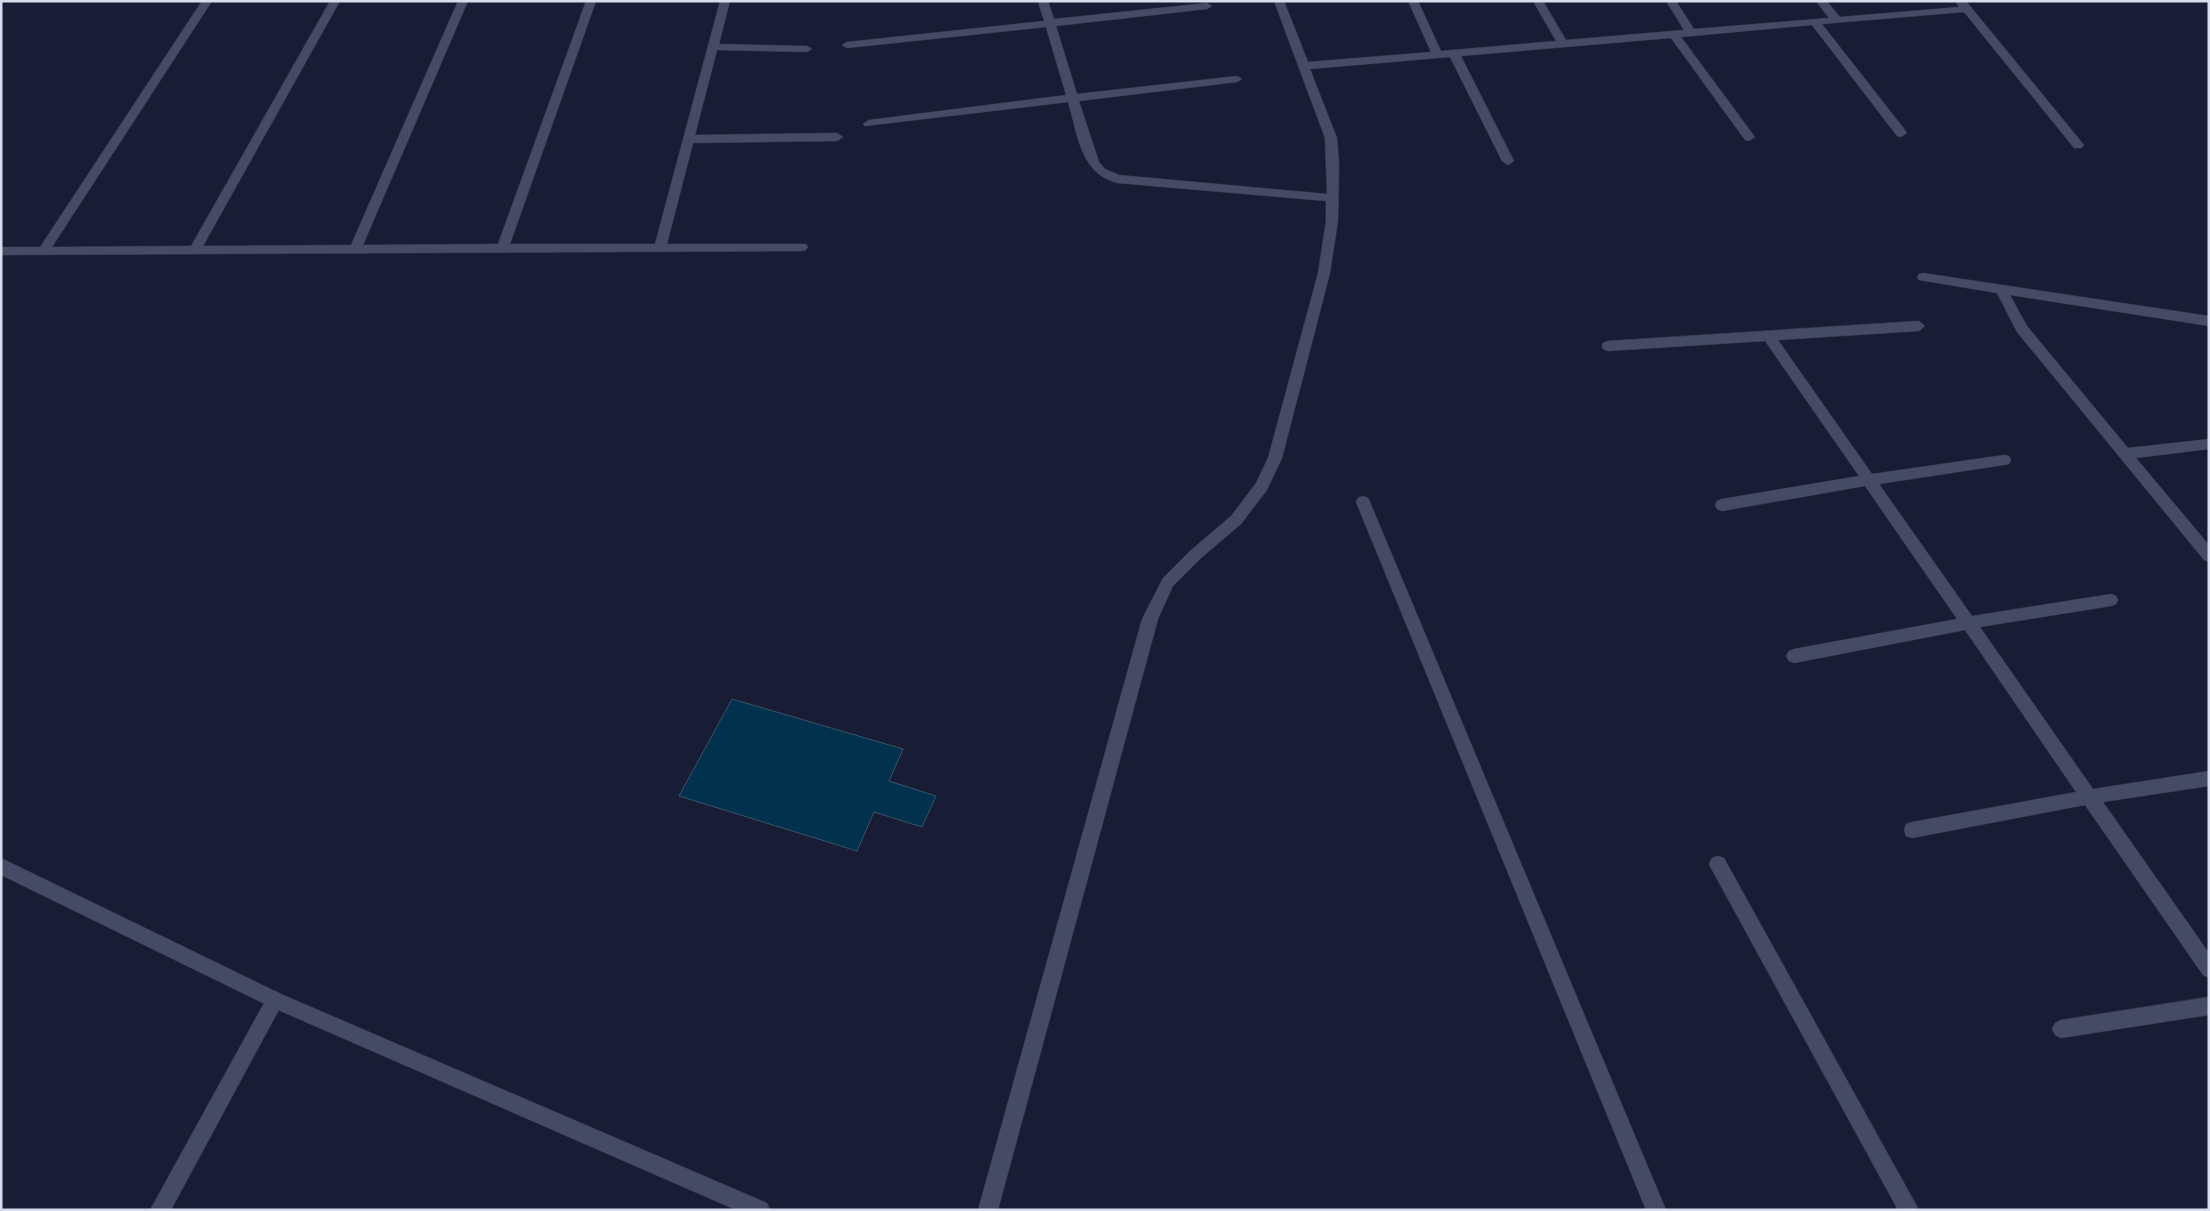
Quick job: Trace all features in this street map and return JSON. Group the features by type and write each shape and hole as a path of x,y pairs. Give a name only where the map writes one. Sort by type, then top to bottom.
{"street":[{"path":"43,251 207,1"},
{"path":"195,250 334,1"},
{"path":"355,250 463,1"},
{"path":"502,249 590,1"},
{"path":"660,248 725,1"},
{"path":"1043,1 1094,166 1117,179 1332,198"},
{"path":"988,1210 1150,619 1168,582 1195,555 1236,520 1262,486 1274,458 1324,273 1332,221 1333,163 1331,138 1279,1"},
{"path":"1413,1 1438,55"},
{"path":"1538,1 1563,44"},
{"path":"1671,1 1692,33"},
{"path":"1821,1 1837,20"},
{"path":"1304,66 1837,20 1963,5 2078,145"},
{"path":"847,45 1207,6"},
{"path":"1815,22 1901,133"},
{"path":"1674,34 1749,137"},
{"path":"713,46 807,49"},
{"path":"1454,53 1508,160"},
{"path":"869,124 1238,79"},
{"path":"688,139 837,137"},
{"path":"1,252 802,247"},
{"path":"1923,277 2209,321"},
{"path":"2001,289 2022,329 2209,556"},
{"path":"1608,346 1919,326"},
{"path":"1768,336 2209,969"},
{"path":"2125,454 2209,444"},
{"path":"1722,506 1869,480 2004,460"},
{"path":"1363,502 1656,1210"},
{"path":"1794,656 1968,623 2111,600"},
{"path":"1912,830 2089,797 2209,778"},
{"path":"1718,864 1908,1210"},
{"path":"1,866 275,1000 760,1210"},
{"path":"160,1210 275,1000"},
{"path":"2062,1029 2209,1006"}],"building":[{"path":"732,699 903,749 889,781 936,796 922,827 874,812 857,851 679,796"}]}
